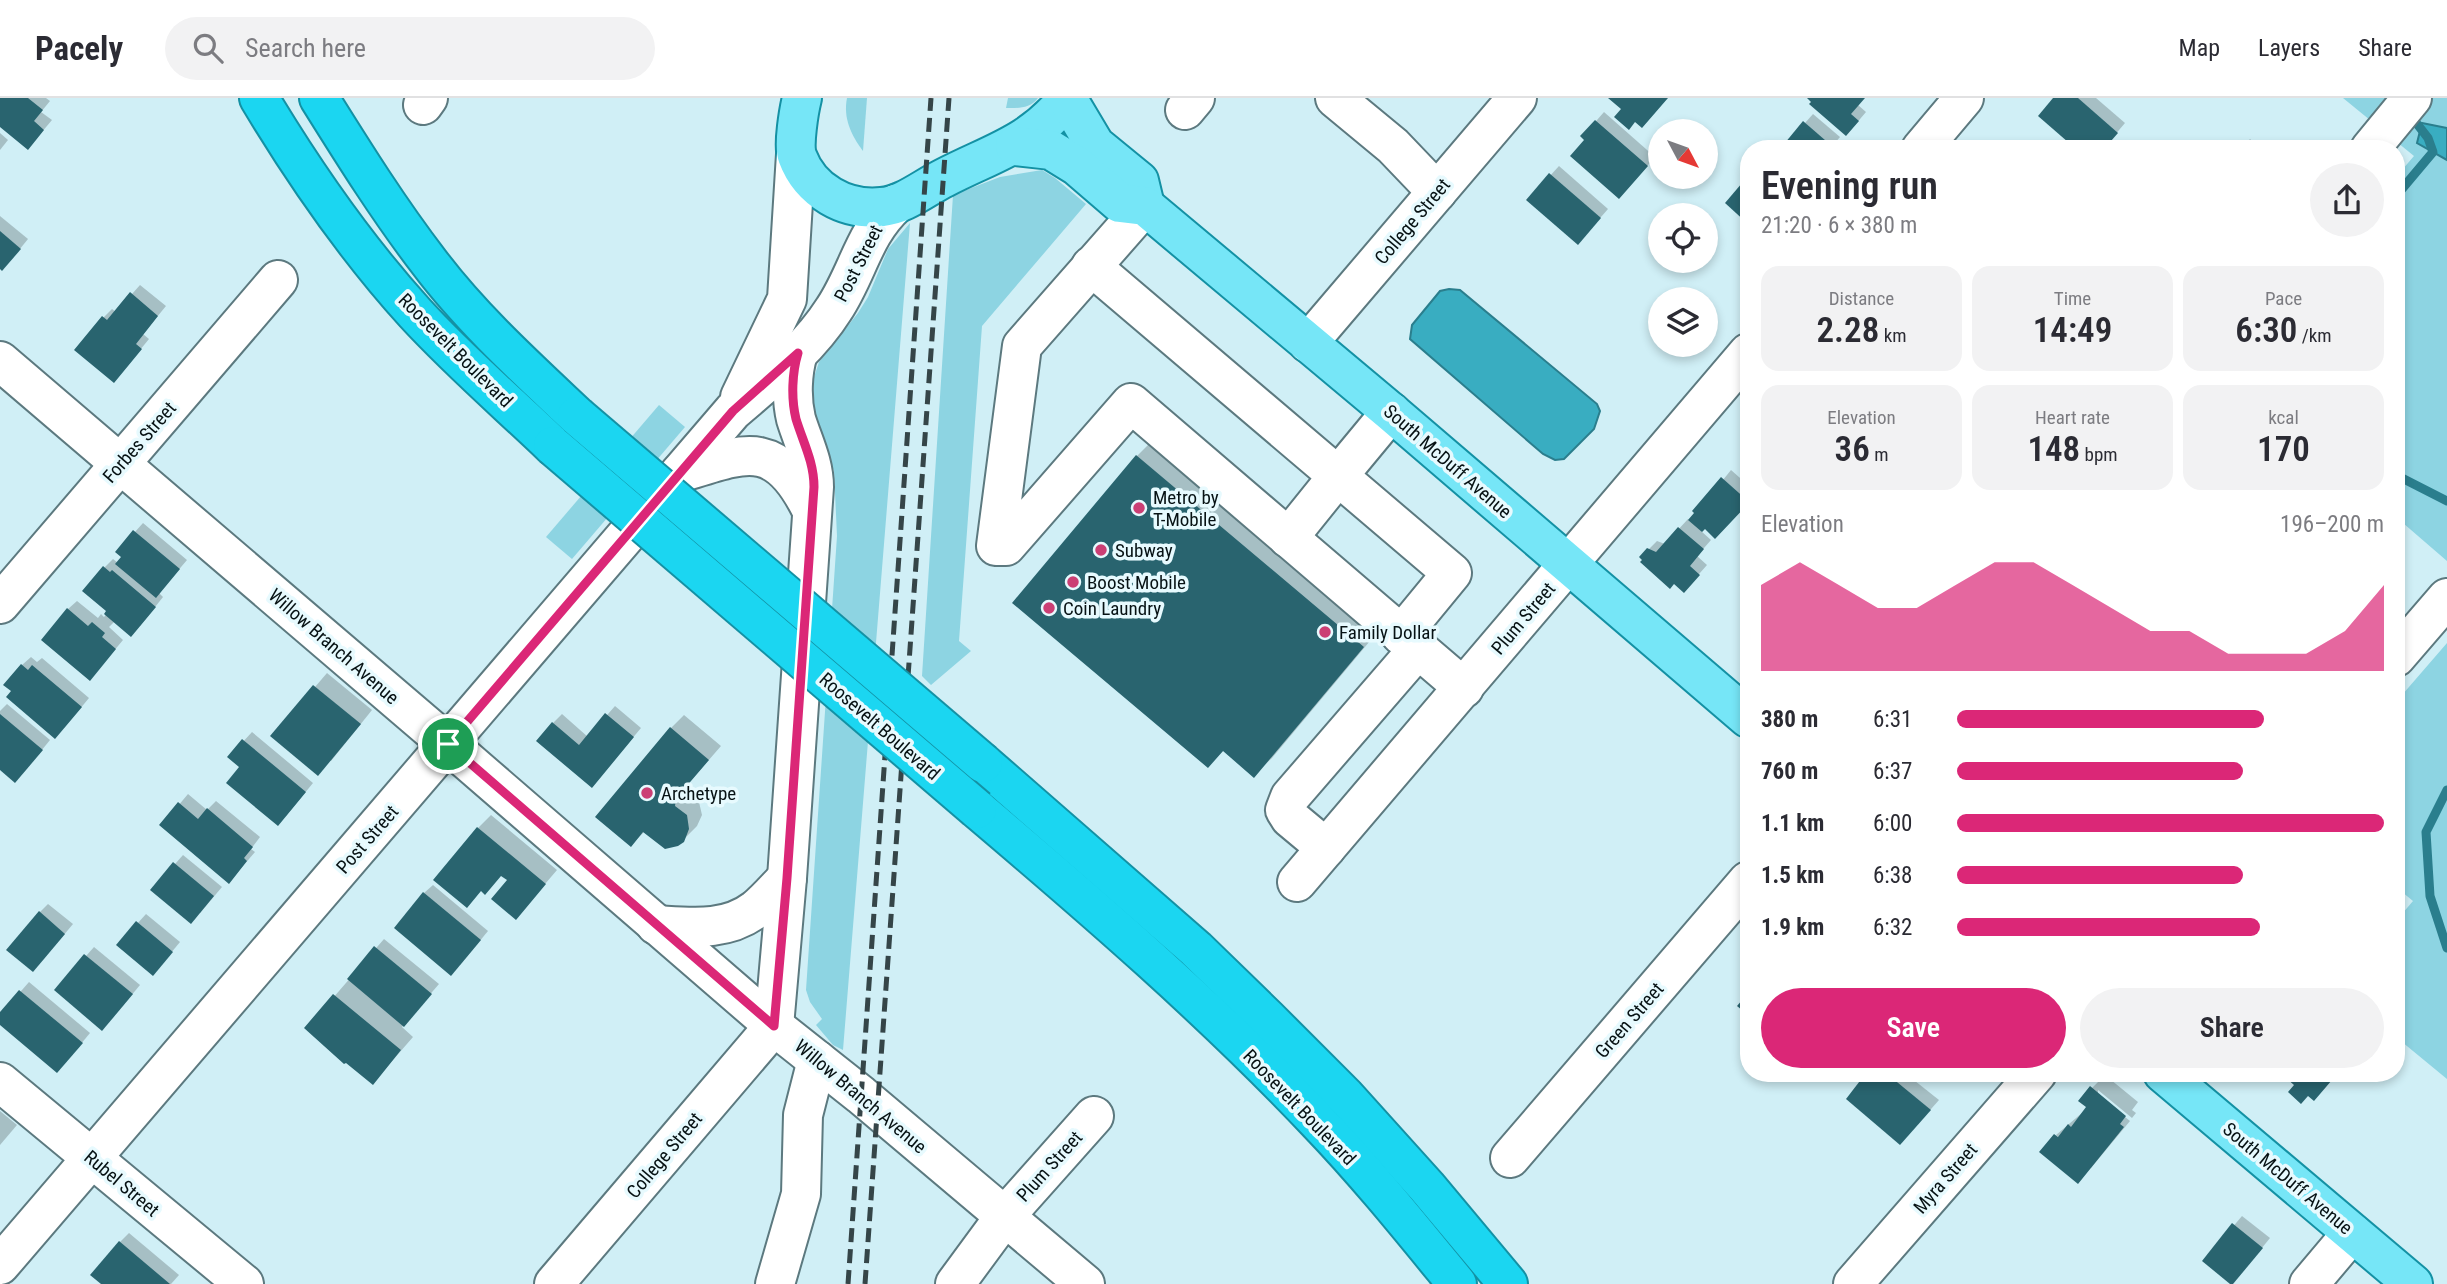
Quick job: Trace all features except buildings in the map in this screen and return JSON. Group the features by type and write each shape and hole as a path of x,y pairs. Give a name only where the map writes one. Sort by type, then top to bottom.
{"highway":[{"name":"Roosevelt Boulevard","path":"259,98 287,145 347,230 415,313 553,446 1108,919 1226,1030 1319,1123 1457,1284"},
{"name":"Roosevelt Boulevard","path":"319,98 369,178 430,264 503,346 577,416 1196,949 1345,1096 1427,1187 1508,1284"}],"main road":[{"path":"802,98 796,154 812,183 834,199 872,207 895,204 943,178 1015,146 1055,114 1067,98"},
{"name":"South McDuff Avenue","path":"1067,98 1095,145 1139,181 1145,206"},
{"name":"South McDuff Avenue","path":"1015,146 1051,150 1077,166 1120,203 1145,206 1391,412 1740,711"},
{"name":"South McDuff Avenue","path":"2174,1082 2413,1284"}],"street":[{"path":"1335,98 1393,146 1437,192"},
{"name":"College Street","path":"1308,343 1517,98"},
{"path":"1929,140 1964,98"},
{"path":"2377,140 2412,98"},
{"name":"Post Street","path":"733,411 784,309 790,281 796,154"},
{"name":"Post Street","path":"0,1265 733,411 798,353 833,311 849,285 871,232 895,204"},
{"path":"1145,206 1022,346 996,546 1006,546 1131,403 1464,688"},
{"path":"1091,266 1452,573 1410,642 1290,797 1285,810 1290,818 1326,848"},
{"name":"Forbes Street","path":"0,604 278,280"},
{"path":"774,1026 814,487 813,467 794,409 798,353"},
{"name":"Willow Branch Avenue","path":"0,361 774,1026 1085,1284"},
{"name":"Plum Street","path":"1297,882 1740,362"},
{"path":"1288,538 1391,412"},
{"path":"680,473 744,455 768,458 791,476 811,509"},
{"path":"2405,647 2447,598"},
{"path":"656,925 707,928 734,923 756,909 787,878"},
{"name":"Green Street","path":"1510,1158 1740,890"},
{"name":"College Street","path":"554,1284 774,1026"},
{"path":"775,1284 801,1194 803,1115 817,1060"},
{"name":"Myra Street","path":"1853,1284 2029,1082"},
{"name":"Rubel Street","path":"0,1083 244,1284"},
{"name":"Plum Street","path":"955,1284 1004,1216 1094,1116"},
{"path":"2309,1284 2352,1233"}],"shaded area":[{"path":"847,98 867,98 863,151 849,126"},
{"path":"1008,98 1038,98 1028,106 1006,108"},
{"path":"2343,98 2447,98 2447,561 2405,525 2405,166 2414,156 2405,149 2405,140 2394,140"},
{"path":"2422,123 2447,128 2447,160 2417,143"},
{"path":"1042,170 1086,204 982,326 959,641 971,651 931,685 922,676 953,195 1000,177"},
{"path":"910,223 843,1050 833,1045 816,1025 822,1019 810,1002 806,990 837,536 834,471 813,418 812,383 819,362 868,297 888,249"},
{"path":"1460,290 1597,404 1600,411 1594,429 1564,459 1555,460 1543,454 1410,339 1412,325 1440,291"},
{"path":"659,405 685,427 572,559 546,537"},
{"path":"2447,643 2447,1079 2405,1044 2405,910 2413,901 2405,894 2405,692"}],"waterway":[{"path":"2405,185 2433,152 2428,138 2414,120"},
{"path":"2405,480 2447,501"},
{"path":"2447,790 2426,832 2430,896 2447,948"}],"railway":[{"path":"848,1284 931,98"},
{"path":"865,1284 949,98"}],"place":[{"name":"Metro by T-Mobile","path":"1139,508"},
{"name":"Subway","path":"1101,550"},
{"name":"Boost Mobile","path":"1073,582"},
{"name":"Coin Laundry","path":"1049,608"},
{"name":"Family Dollar","path":"1325,632"},
{"name":"Archetype","path":"647,793"}],"route":[{"path":"798,353 793,391 794,409 811,459 814,487 774,1026 448,744 733,411 798,353"}]}
